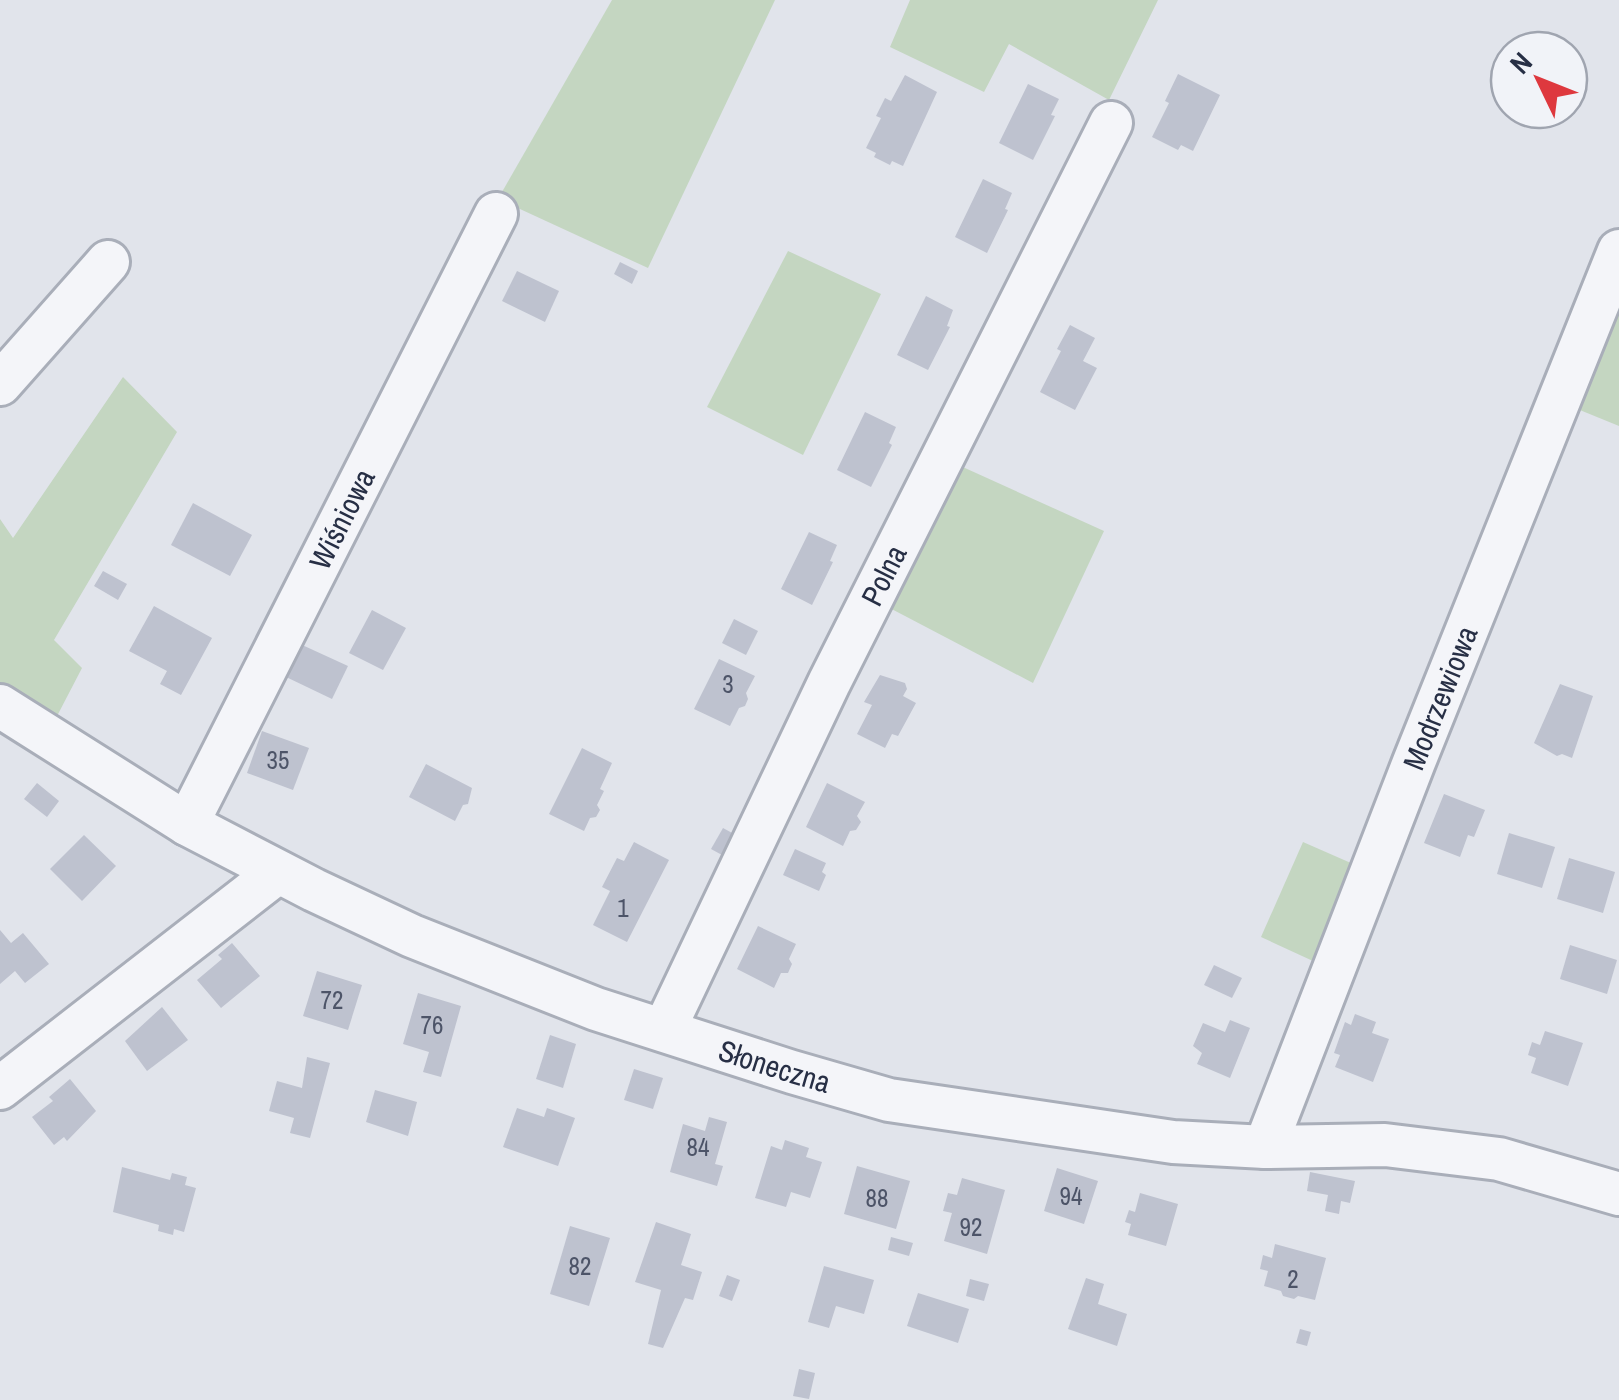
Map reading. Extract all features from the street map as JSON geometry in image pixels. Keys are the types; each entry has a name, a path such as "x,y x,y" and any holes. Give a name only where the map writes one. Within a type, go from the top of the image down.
{"street":[{"name":"Polna","path":"664,1030 829,683 1111,123"},
{"name":"Wiśniowa","path":"187,824 496,214"},
{"name":"Modrzewiowa","path":"1266,1147 1414,762 1619,252"},
{"path":"0,384 108,262"},
{"name":"Słoneczna","path":"0,706 187,824 412,936 596,1009 890,1100 1173,1142 1266,1147 1385,1144 1499,1159 1619,1194"},
{"path":"0,1057 265,866"},
{"path":"0,1088 265,866"}],"green space":[{"path":"612,0 775,0 648,268 498,199"},
{"path":"910,0 1158,0 1109,100 1009,44 984,92 890,47"},
{"path":"788,251 881,294 803,455 707,407"},
{"path":"1619,280 1619,426 1570,406"},
{"path":"123,377 177,432 54,640 82,668 56,718 0,685 0,519 13,538"},
{"path":"934,454 1104,531 1033,683 863,594"},
{"path":"1303,842 1360,867 1326,967 1261,937"}],"building":[{"path":"1178,74 1220,95 1193,151 1181,145 1178,150 1152,137"},
{"path":"905,75 937,92 903,166 892,161 890,165 866,148 881,118 876,116 885,98 891,101"},
{"path":"1028,84 1059,99 1033,160 999,143"},
{"path":"983,179 1012,193 987,253 955,237"},
{"path":"620,262 638,271 632,284 614,274"},
{"path":"517,271 559,291 545,322 502,301"},
{"path":"926,296 953,310 947,326 950,327 928,370 897,355"},
{"path":"1070,325 1095,338 1083,361 1097,368 1075,410 1040,392"},
{"path":"865,412 896,427 889,443 892,445 871,487 837,470"},
{"path":"193,503 252,535 230,576 171,545"},
{"path":"809,532 837,545 812,605 781,589"},
{"path":"103,571 127,584 118,600 94,586"},
{"path":"154,606 212,638 181,695 160,684 167,671 129,651"},
{"path":"372,610 406,628 383,670 349,653"},
{"path":"734,619 758,631 746,655 722,643"},
{"path":"300,644 348,666 332,699 284,676"},
{"path":"719,659 755,676 746,693 745,706 739,708 730,726 694,709"},
{"path":"880,675 905,683 903,696 916,703 898,736 892,734 885,748 857,734 872,705 864,702"},
{"path":"1560,684 1593,696 1572,758 1557,756 1534,743"},
{"path":"262,731 309,748 293,790 247,773"},
{"path":"582,748 612,763 600,789 604,791 597,805 600,810 590,818 584,831 549,814"},
{"path":"426,764 472,788 468,804 463,805 455,821 409,797"},
{"path":"37,783 59,801 47,817 24,799"},
{"path":"827,783 865,802 857,816 861,822 856,830 850,831 843,846 806,827"},
{"path":"1444,794 1485,810 1474,837 1468,835 1460,857 1424,843"},
{"path":"723,828 734,834 722,855 711,849"},
{"path":"1509,833 1555,847 1542,888 1497,874"},
{"path":"84,835 116,866 82,901 50,869"},
{"path":"634,842 669,860 627,942 593,925 610,891 602,887 617,858 624,861"},
{"path":"795,849 826,863 819,891 783,875"},
{"path":"1569,858 1615,872 1603,913 1557,899"},
{"path":"758,926 796,944 788,973 781,973 774,988 737,969"},
{"path":"0,930 11,943 23,933 49,964 25,983 15,971 0,984"},
{"path":"232,943 260,976 221,1008 197,980 222,959 218,955"},
{"path":"1570,945 1617,960 1607,994 1560,979"},
{"path":"1214,965 1242,978 1232,998 1204,985"},
{"path":"317,971 362,985 348,1030 303,1016"},
{"path":"418,993 461,1006 441,1077 423,1072 429,1052 403,1044"},
{"path":"162,1007 188,1040 147,1071 125,1041"},
{"path":"1355,1014 1376,1022 1372,1033 1389,1039 1373,1082 1335,1067 1340,1055 1334,1053 1345,1022 1351,1025"},
{"path":"1230,1020 1250,1028 1230,1078 1197,1064 1202,1053 1193,1046 1203,1023 1225,1032"},
{"path":"1545,1031 1583,1043 1568,1086 1531,1073 1536,1058 1528,1055 1532,1042 1540,1045"},
{"path":"550,1035 576,1044 563,1088 536,1079"},
{"path":"307,1057 330,1063 310,1138 290,1133 294,1118 269,1111 277,1081 302,1088"},
{"path":"634,1069 663,1078 653,1109 624,1100"},
{"path":"70,1079 96,1111 67,1141 64,1137 54,1145 32,1117 53,1101 49,1097"},
{"path":"375,1090 417,1102 408,1136 366,1122"},
{"path":"517,1108 544,1117 547,1108 575,1118 558,1166 503,1147"},
{"path":"709,1117 727,1122 715,1164 723,1166 717,1186 670,1172 683,1124 705,1131"},
{"path":"785,1140 809,1148 806,1157 822,1162 810,1198 791,1192 786,1207 755,1198 771,1146 782,1150"},
{"path":"857,1166 910,1181 896,1229 844,1214"},
{"path":"122,1167 170,1180 172,1173 187,1177 185,1185 196,1188 184,1232 174,1229 173,1235 158,1231 159,1225 113,1212"},
{"path":"1057,1168 1098,1181 1084,1224 1044,1211"},
{"path":"1310,1172 1355,1181 1350,1203 1341,1201 1339,1214 1325,1211 1328,1195 1307,1191"},
{"path":"962,1178 1005,1190 987,1254 944,1241 952,1213 943,1211 948,1193 957,1195"},
{"path":"1140,1193 1178,1204 1166,1246 1128,1235 1131,1224 1125,1222 1129,1210 1135,1212"},
{"path":"656,1222 691,1234 681,1265 702,1272 693,1300 685,1298 663,1348 648,1344 661,1290 635,1282"},
{"path":"570,1226 610,1238 589,1306 550,1294"},
{"path":"891,1237 913,1243 909,1256 888,1250"},
{"path":"1275,1244 1326,1258 1315,1300 1283,1296 1281,1291 1264,1286 1268,1271 1260,1269 1263,1255 1272,1258"},
{"path":"824,1266 874,1280 864,1314 836,1306 829,1328 808,1322"},
{"path":"727,1275 740,1280 732,1301 719,1296"},
{"path":"1086,1278 1104,1284 1098,1304 1127,1314 1117,1346 1068,1329"},
{"path":"970,1279 989,1284 984,1301 966,1296"},
{"path":"918,1293 969,1309 958,1343 907,1326"},
{"path":"1300,1329 1311,1332 1307,1346 1296,1343"},
{"path":"799,1369 815,1373 809,1399 793,1396"}]}
